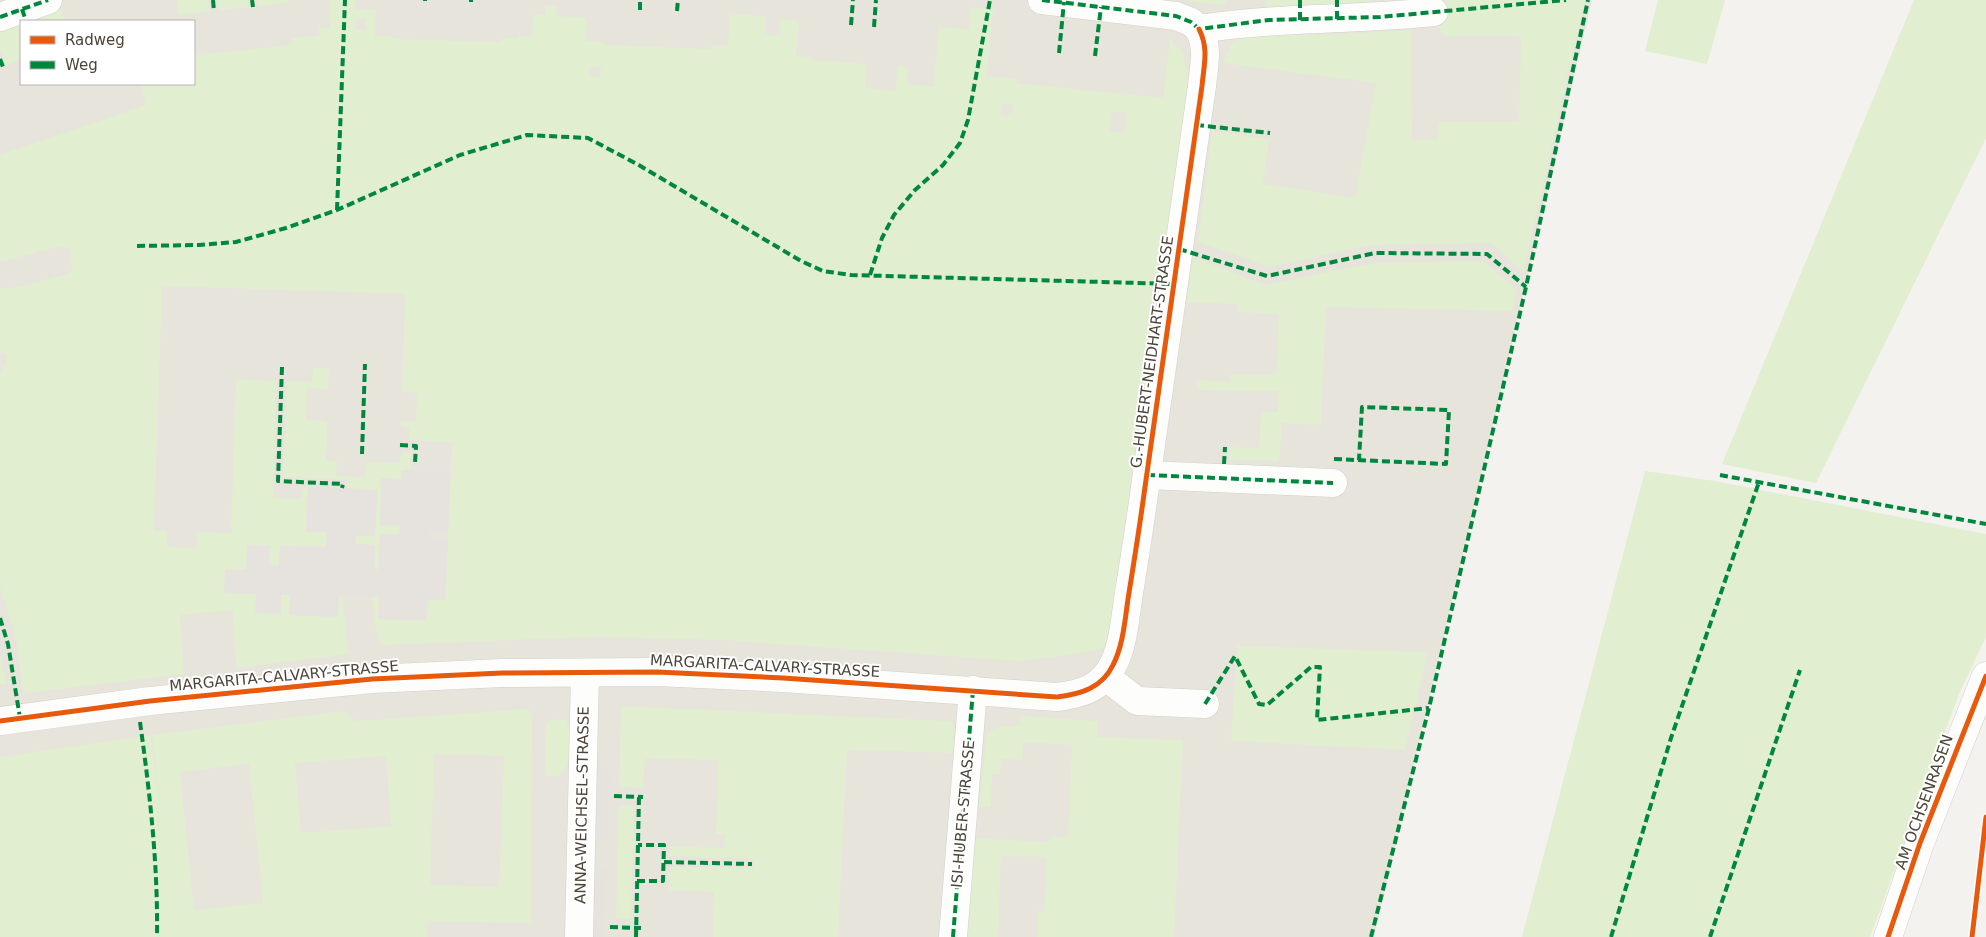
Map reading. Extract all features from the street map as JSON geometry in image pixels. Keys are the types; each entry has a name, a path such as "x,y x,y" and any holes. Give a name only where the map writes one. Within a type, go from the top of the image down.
{"street":[{"path":"0,17 48,0"},
{"path":"1042,0 1176,16 1191,22 1199,29 1270,20 1355,18 1434,12"},
{"name":"G.-HUBERT-NEIDHART-STRASSE","path":"1106,677 1113,665 1120,643 1147,475 1206,53 1205,41 1199,29"},
{"name":"G.-HUBERT-NEIDHART-STRASSE","path":"1147,475 1333,484"},
{"name":"MARGARITA-CALVARY-STRASSE","path":"0,721 150,701 372,679 502,673 585,674 657,672 783,678 1057,697 1076,695 1094,688 1106,677"},
{"name":"ANNA-WEICHSEL-STRASSE","path":"579,937 585,674"},
{"name":"AM OCHSENRASEN","path":"1888,937 1924,834 1986,676"},
{"path":"1106,677 1137,701 1205,704"},
{"name":"ISI-HUBER-STRASSE","path":"953,937 973,690"}],"shaded area":[{"path":"0,0 1592,0 1374,937 0,937"},
{"path":"402,470 451,472 448,532 429,531 429,540 448,541 445,600 427,600 426,621 378,619 379,597 339,596 338,617 289,615 290,595 281,595 281,614 255,613 256,594 224,593 225,569 246,570 247,545 270,546 269,565 279,566 280,546 326,547 327,532 306,532 308,487 377,490 375,536 356,535 355,544 375,545 374,569 378,570 380,534 399,534 400,526 380,525 382,478 401,479"},
{"path":"595,762 610,775 608,837 593,847"},
{"path":"593,862 607,871 605,937 591,937"}],"green space":[{"path":"177,0 208,0 210,11 178,15"},
{"path":"218,0 248,0 249,7 219,10"},
{"path":"257,0 288,0 288,3 257,6"},
{"path":"330,0 355,0 355,9 376,10 375,36 391,36 391,39 501,42 502,38 518,39 518,36 532,36 533,15 545,15 545,5 557,6 556,16 587,18 586,41 603,42 604,45 711,49 711,45 728,46 730,14 766,16 765,35 779,36 780,19 799,21 796,56 812,57 812,60 867,64 865,88 895,91 898,66 908,67 907,84 933,87 939,27 969,29 971,7 993,9 987,76 1017,79 1017,83 1163,98 1170,38 1183,53 1189,78 1133,477 1106,648 1070,655 1019,661 721,640 595,637 381,645 374,621 372,597 379,597 378,619 426,621 427,599 445,600 452,442 409,440 410,428 401,427 401,421 416,421 417,393 402,392 405,294 162,286 154,531 167,531 167,547 196,548 197,532 231,533 236,379 277,381 273,498 301,499 302,487 308,487 306,531 327,532 327,547 280,546 279,566 269,565 256,594 290,595 290,615 337,617 338,596 342,596 349,654 236,668 233,610 180,615 184,674 26,693 22,688 16,638 0,587 0,376 8,355 0,352 0,288 18,287 67,274 73,268 69,249 61,246 0,262 0,155 146,105 141,85 195,85 195,55 292,45 292,38 319,35 319,28 330,28","holes":["356,19 366,19 365,30 356,30","590,67 601,67 600,77 589,76","1003,103 1013,104 1011,116 1001,115","1112,111 1126,113 1124,133 1109,131"]},
{"path":"1190,0 1226,0 1226,5 1190,2"},
{"path":"1266,0 1297,0 1297,7 1266,6"},
{"path":"1303,0 1333,0 1333,6 1303,7"},
{"path":"1340,0 1370,0 1370,5 1340,6"},
{"path":"1437,0 1585,0 1523,273 1493,243 1370,245 1270,267 1198,242 1212,131 1269,139 1263,184 1355,198 1376,83 1223,63 1231,46 1240,38 1248,35 1257,33 1349,34 1411,30 1412,140 1438,139 1438,122 1519,122 1521,39 1518,36 1444,36 1438,27"},
{"path":"1658,0 1725,0 1707,64 1645,51"},
{"path":"1914,0 1986,0 1986,138 1816,483 1722,464"},
{"path":"60,8 65,20 29,20"},
{"path":"20,22 20,60 6,65 0,49 0,30"},
{"path":"1193,257 1265,285 1373,263 1484,261 1517,290 1512,311 1326,307 1321,425 1282,423 1279,461 1229,460 1229,447 1259,448 1261,412 1278,412 1278,391 1197,390 1197,380 1230,382 1230,374 1276,375 1279,314 1237,312 1237,304 1187,302"},
{"path":"313,368 329,368 328,389 307,388 306,420 327,421 326,460 337,461 336,476 365,477 366,462 399,463 402,451 411,452 410,470 402,470 401,479 381,479 380,525 400,525 399,535 380,534 378,570 374,570 375,545 355,544 355,535 375,536 377,490 347,488 347,480 283,477 287,381 312,382"},
{"path":"1645,471 1715,481 1986,534 1986,637 1959,694 1870,937 1522,937"},
{"path":"1237,646 1428,652 1405,750 1231,741"},
{"path":"0,655 7,685 0,684"},
{"path":"621,706 948,721 953,723 954,753 847,750 838,937 713,937 714,892 669,890 670,867 753,868 753,859 669,856 669,846 724,848 725,835 716,834 718,760 645,758 643,788 619,787"},
{"path":"527,709 532,714 531,923 428,921 427,937 0,937 0,757 151,735 166,850 152,735 344,711 355,721","holes":["434,754 504,756 499,887 430,885","386,756 391,826 301,833 295,763","249,764 263,903 194,910 180,772"]},
{"path":"1020,716 1097,721 1097,737 1183,740 1174,937 1037,937 1038,911 1044,911 1046,857 1001,856 998,937 967,937 974,838 1047,842 1052,840 1053,837 1068,837 1072,745 1023,742 1022,760 1001,759 1000,774 992,774 991,807 979,807 987,733 998,727 1020,726"},
{"path":"551,719 566,720 569,727 571,746 567,766 562,773 555,776 546,775 545,772 546,724"},
{"path":"619,805 634,806 631,919 616,918"}],"marked path":[{"path":"0,17 48,0"},
{"path":"213,0 214,11"},
{"path":"252,0 253,7"},
{"path":"337,210 345,0"},
{"path":"640,0 640,10"},
{"path":"677,11 678,0"},
{"path":"851,25 853,0"},
{"path":"874,27 876,0"},
{"path":"870,275 882,238 894,215 915,190 943,165 960,143 968,120 990,0"},
{"path":"1042,0 1176,16 1191,22 1199,29 1269,20 1380,17 1566,0"},
{"path":"1300,0 1300,20"},
{"path":"1337,0 1337,19"},
{"path":"1371,937 1429,708 1526,287 1588,0"},
{"path":"1059,53 1064,2"},
{"path":"1095,56 1101,7"},
{"path":"22,9 26,20"},
{"path":"0,59 3,67"},
{"path":"1196,125 1270,133"},
{"path":"137,246 199,245 236,242 286,228 337,210 460,155 527,135 588,138 637,164 801,261 823,271 851,275 1174,284"},
{"path":"1179,249 1267,276 1375,253 1487,254 1526,287"},
{"path":"362,454 365,364"},
{"path":"282,367 278,481 343,484 342,488"},
{"path":"1334,459 1446,464 1449,410 1362,407 1359,460"},
{"path":"400,445 416,446 415,463"},
{"path":"1224,464 1225,447"},
{"path":"1147,475 1333,483"},
{"path":"1720,475 1986,524"},
{"path":"1611,937 1671,738 1759,482"},
{"path":"0,618 8,644 20,718"},
{"path":"1205,704 1235,656 1259,704 1267,705 1311,667 1320,667 1317,720 1429,708"},
{"path":"1710,937 1800,670"},
{"path":"953,937 973,690"},
{"path":"140,722 153,830 157,937"},
{"path":"614,796 643,797"},
{"path":"636,937 639,797"},
{"path":"637,881 663,881 664,845 638,845"},
{"path":"664,862 752,864"},
{"path":"610,927 641,928"}],"cycle path":[{"path":"0,721 150,701 372,679 502,673 657,672 783,678 1057,697 1082,692 1097,684 1113,665 1119,650 1125,624 1205,64 1204,43 1199,29"},
{"path":"1888,937 1920,843 1986,676"},
{"path":"1972,937 1986,817"}]}
